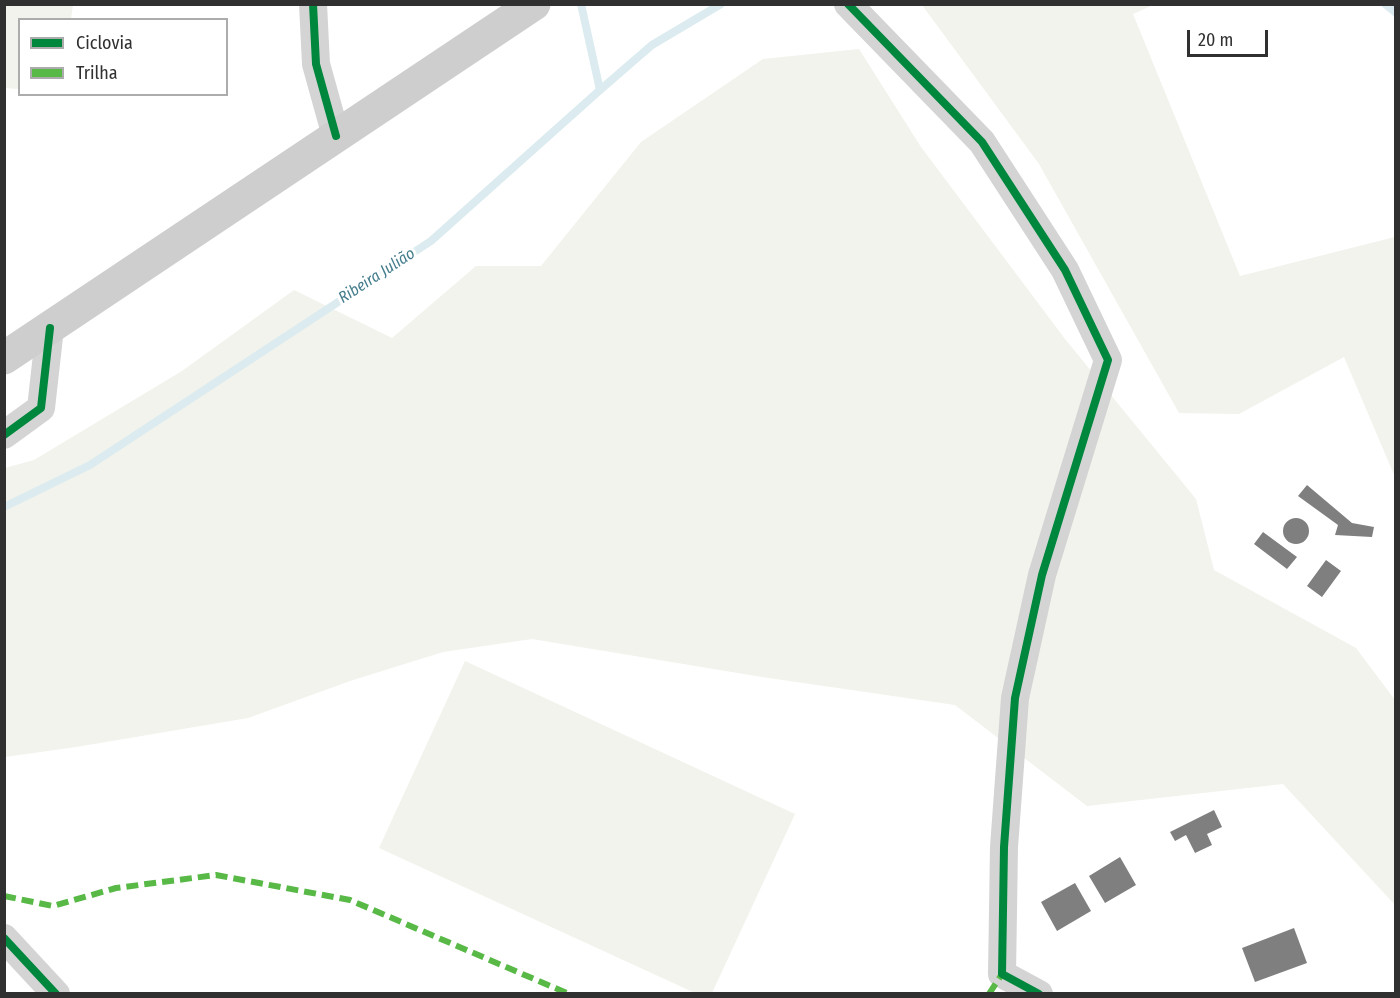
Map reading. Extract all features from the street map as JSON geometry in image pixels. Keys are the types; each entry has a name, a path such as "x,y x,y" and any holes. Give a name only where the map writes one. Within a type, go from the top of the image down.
{"main road":[{"path":"4,358 534,4"}],"street":[{"path":"313,4 316,64 336,136"},
{"path":"848,4 982,142 1065,270 1108,360 1042,575 1015,699 1004,847 1002,974 1039,993"},
{"path":"4,435 41,408 50,328"},
{"path":"4,938 56,993"}],"shaded area":[{"path":"5,4 73,5 71,18 18,18 18,89 5,88"},
{"path":"922,5 1153,5 1133,14 1240,276 1395,237 1395,477 1344,357 1239,414 1179,413 1039,164"},
{"path":"859,49 921,147 1065,339 1196,499 1214,570 1356,648 1395,700 1395,905 1283,784 1087,806 955,705 762,677 532,639 443,652 350,681 248,718 5,757 5,468 34,460 182,371 294,290 392,338 476,266 541,266 641,142 763,59"},
{"path":"465,661 795,814 712,993 695,993 379,848"}],"building":[{"path":"1307,485 1352,523 1374,527 1372,537 1335,535 1338,525 1298,496"},
{"path":"1296,518 1306,521 1309,531 1306,541 1296,544 1286,541 1283,531 1286,521"},
{"path":"1263,532 1297,557 1287,569 1254,544"},
{"path":"1326,560 1341,571 1322,597 1307,586"},
{"path":"1214,810 1222,827 1207,834 1212,845 1195,853 1186,835 1175,841 1170,832"},
{"path":"1120,857 1136,885 1105,903 1089,876"},
{"path":"1075,883 1091,911 1057,931 1041,902"},
{"path":"1294,928 1307,963 1255,982 1242,948"}],"waterway":[{"path":"581,4 600,90"},
{"name":"Ribeira Julião","path":"4,507 90,465 431,241 652,45 721,4"},
{"path":"1385,4 1396,13"}],"marked path":[{"path":"4,896 53,906 116,888 216,875 350,900 569,994"},
{"path":"989,994 1002,974"}],"cycle path":[{"path":"313,4 316,64 336,136"},
{"path":"848,4 982,142 1065,270 1108,360 1042,575 1015,698 1004,847 1002,974 1039,994"},
{"path":"4,435 41,408 50,328"},
{"path":"4,938 56,994"}]}
